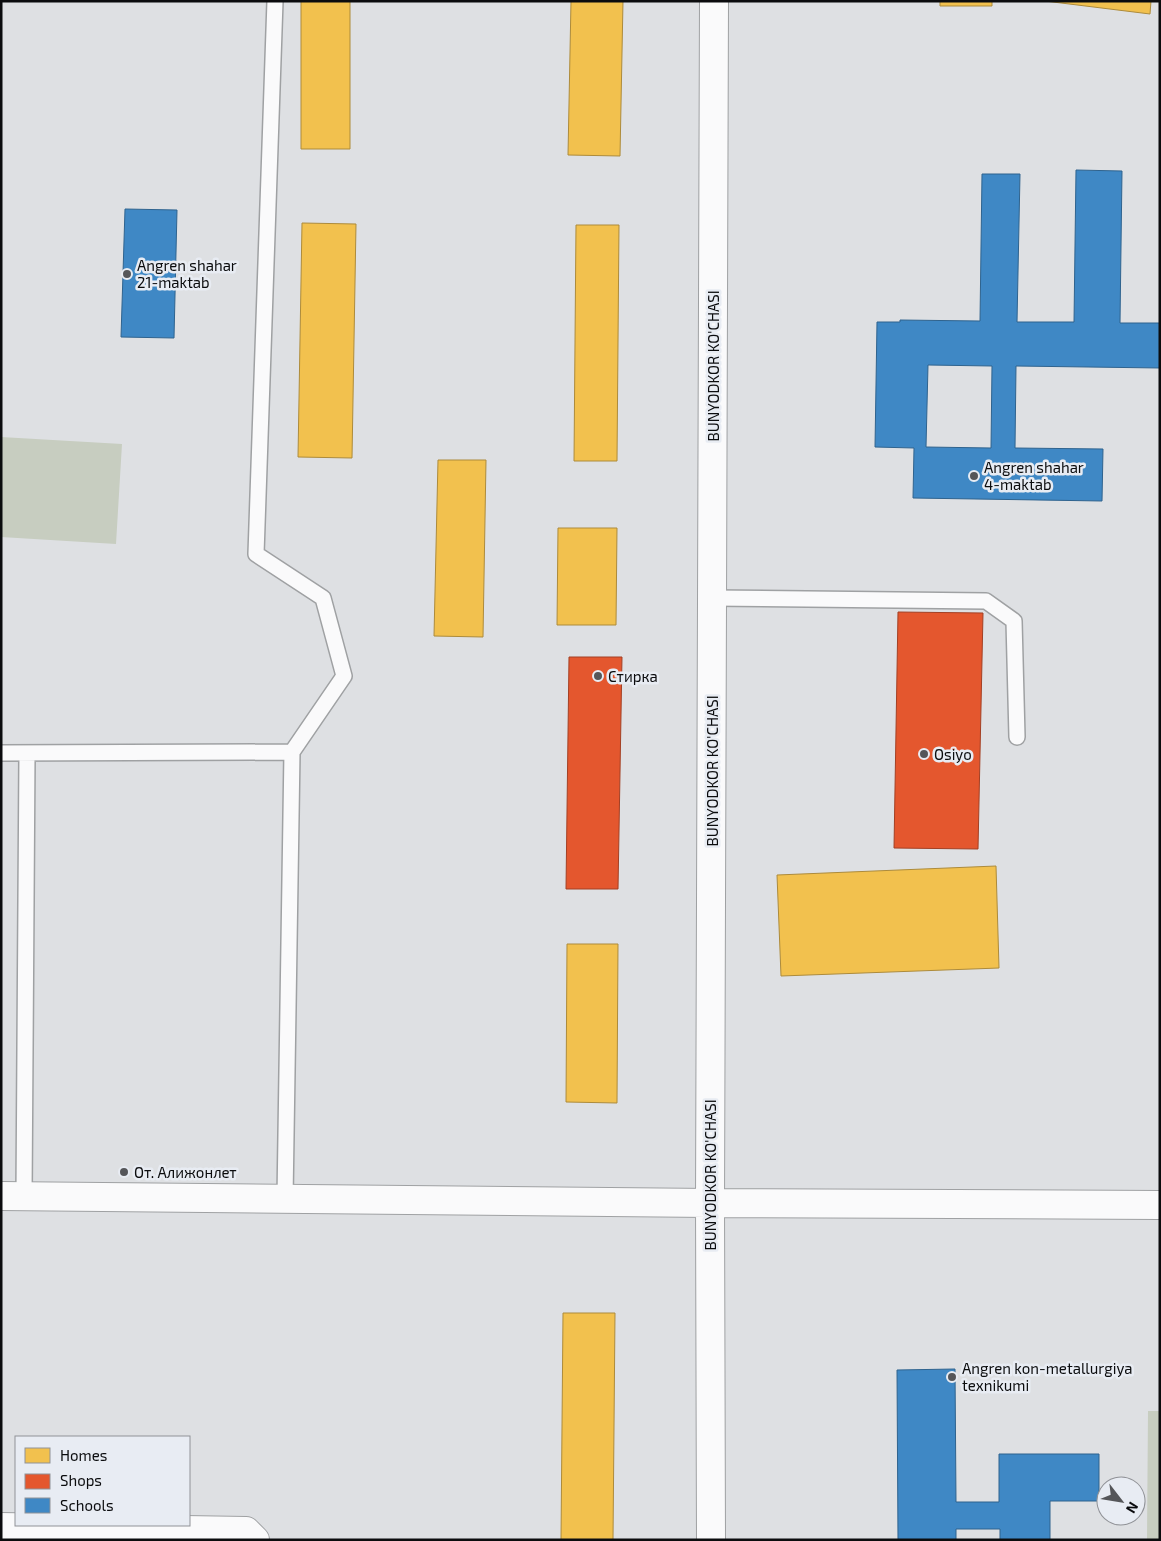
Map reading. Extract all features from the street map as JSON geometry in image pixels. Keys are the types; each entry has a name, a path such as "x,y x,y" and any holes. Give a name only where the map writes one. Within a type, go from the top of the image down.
{"main road":[{"name":"BUNYODKOR KO'CHASI","path":"712,1540 710,1203 714,1"},
{"path":"13,1196 710,1203 1160,1205"},
{"path":"1,1527 246,1531 255,1540"}],"lane":[{"path":"276,1 256,554 323,598 344,676 292,752 285,1199"},
{"path":"712,598 986,601 1014,620 1017,737"},
{"path":"1,753 292,752"},
{"path":"13,1196 27,753"}],"shaded area":[{"path":"1,437 122,444 116,544 1,537"},
{"path":"1148,1411 1160,1411 1160,1540 1147,1540"}],"building: Homes":[{"path":"301,1 350,1 350,149 301,149"},
{"path":"571,1 623,1 620,156 568,155"},
{"path":"940,1 992,1 992,6 940,6"},
{"path":"1045,1 1151,1 1150,14"},
{"path":"302,223 356,224 352,458 298,457"},
{"path":"576,225 619,225 617,461 574,461"},
{"path":"438,460 486,460 483,637 434,636"},
{"path":"558,528 617,528 616,625 557,625"},
{"path":"996,866 999,968 781,976 777,875"},
{"path":"567,944 618,944 617,1103 566,1102"},
{"path":"563,1313 615,1313 613,1540 561,1540"}],"building: Shops":[{"path":"898,612 983,613 978,849 894,848"},
{"path":"569,657 622,657 618,889 566,889"}],"building: Schools":[{"path":"1076,170 1122,171 1120,323 1160,323 1160,368 1016,366 1015,448 1103,449 1102,501 913,498 914,448 875,447 877,322 900,322 900,320 980,321 982,174 1020,174 1017,322 1074,322","holes":["928,365 992,366 991,448 926,447"]},
{"path":"125,209 177,210 174,338 121,337"},
{"path":"955,1369 956,1502 999,1502 999,1454 1099,1454 1099,1476 1096,1476 1096,1501 1050,1501 1050,1540 1000,1540 1000,1529 956,1529 956,1540 898,1540 897,1370"}],"place":[{"name":"Angren shahar 21-maktab","path":"127,274"},
{"name":"Angren shahar 4-maktab","path":"974,476"},
{"name":"Стирка","path":"598,676"},
{"name":"Osiyo","path":"924,754"},
{"name":"От. Алижонлет","path":"124,1172"},
{"name":"Angren kon-metallurgiya texnikumi","path":"952,1377"}]}
